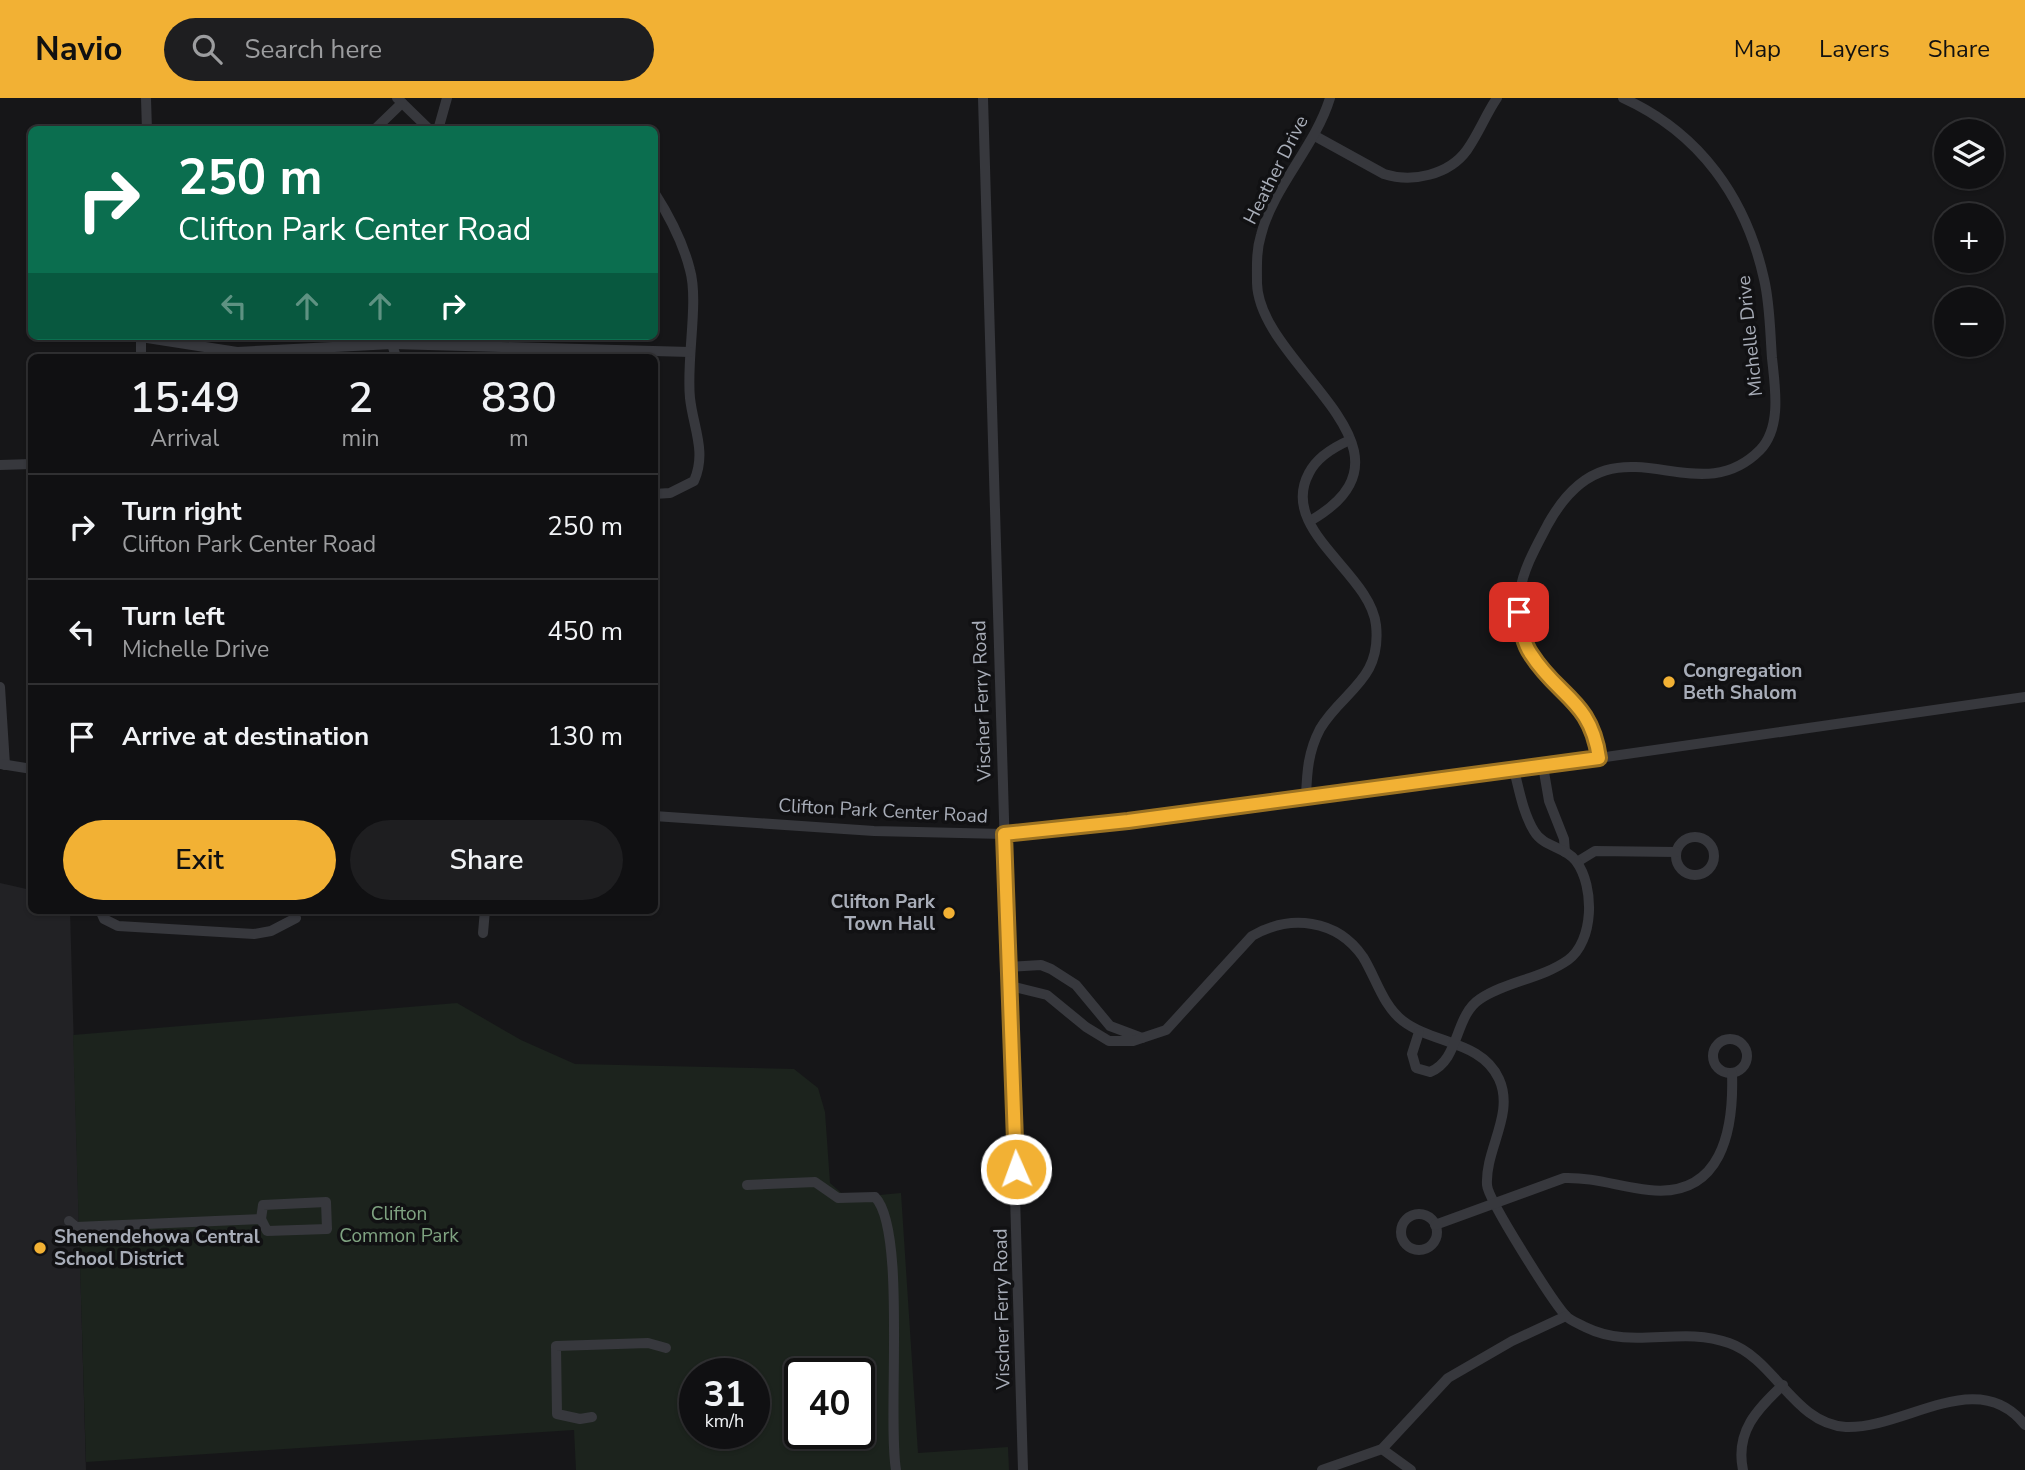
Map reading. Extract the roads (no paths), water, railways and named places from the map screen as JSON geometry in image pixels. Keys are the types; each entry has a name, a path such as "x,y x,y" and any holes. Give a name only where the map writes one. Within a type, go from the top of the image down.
{"street":[{"path":"146,98 147,126"},
{"path":"439,126 447,98"},
{"name":"Vischer Ferry Road","path":"983,98 1023,1470"},
{"name":"Heather Drive","path":"1310,522 1350,491 1354,478 1350,440 1339,415 1276,337 1257,287 1261,234 1271,210 1315,136 1330,98"},
{"path":"1315,136 1384,174 1395,177 1422,177 1446,167 1467,150 1497,98"},
{"name":"Michelle Drive","path":"1599,758 1596,737 1582,709 1530,654 1526,642 1519,612 1520,592 1534,549 1566,494 1593,473 1637,466 1716,475 1737,467 1760,449 1770,433 1775,408 1765,281 1752,233 1740,207 1725,181 1688,139 1645,108 1623,98"},
{"path":"377,126 399,101 426,126"},
{"path":"658,199 681,239 691,273 690,398 700,442 699,469 694,481 670,493 658,494"},
{"path":"160,340 237,352 392,340 690,352"},
{"path":"1306,796 1308,758 1314,741 1333,712 1364,678 1376,641 1373,613 1362,590 1324,546 1303,506 1304,481 1313,466 1324,454 1350,440"},
{"path":"0,465 28,464"},
{"path":"0,687 2,764 28,768"},
{"name":"Clifton Park Center Road","path":"658,816 874,831 1004,834 1128,821 1543,766 2025,697"},
{"path":"1543,766 1549,801 1564,839 1565,852"},
{"path":"1419,1032 1412,1061 1416,1068 1430,1072 1443,1065 1476,1001 1502,988 1546,973 1580,948 1588,928 1588,903 1577,862 1565,852 1551,848 1535,832 1514,769"},
{"path":"1577,862 1595,851 1676,852"},
{"path":"102,914 104,919 118,926 254,934 271,931 296,918"},
{"path":"483,933 485,914"},
{"path":"1010,986 1047,995 1086,1027 1109,1041 1122,1043 1146,1039 1166,1030 1252,936 1267,927 1293,921 1321,926 1348,941 1363,957 1396,1014 1419,1032 1485,1058 1503,1089 1503,1114 1487,1171 1487,1186 1494,1202 1566,1316 1614,1338 1704,1336 1731,1343 1783,1385 1807,1411 1828,1424 1857,1426 1877,1423 1952,1401 1973,1398 1993,1401 2009,1409 2025,1425"},
{"path":"1009,967 1041,965 1051,969 1076,985 1110,1026 1146,1039"},
{"path":"1436,1225 1564,1178 1583,1177 1628,1187 1667,1191 1701,1180 1712,1168 1729,1131 1733,1103 1732,1073"},
{"path":"747,1185 815,1182 838,1198 875,1197 885,1210 890,1240 895,1350 896,1470"},
{"path":"326,1202 327,1229 267,1231 261,1219 263,1205 326,1202"},
{"path":"69,1222 76,1227 261,1219"},
{"path":"1322,1470 1382,1449 1448,1378 1512,1340 1566,1316"},
{"path":"592,1417 580,1419 557,1414 556,1346 648,1343 666,1348"},
{"path":"1743,1470 1743,1437 1748,1424 1758,1408 1783,1385"},
{"path":"1382,1449 1411,1470"}],"place":[{"name":"Congregation Beth Shalom","path":"1669,682"},
{"name":"Clifton Park Town Hall","path":"949,913"},
{"name":"Shenendehowa Central School District","path":"40,1248"}],"park label":[{"name":"Clifton Common Park","path":"399,1225"}]}
